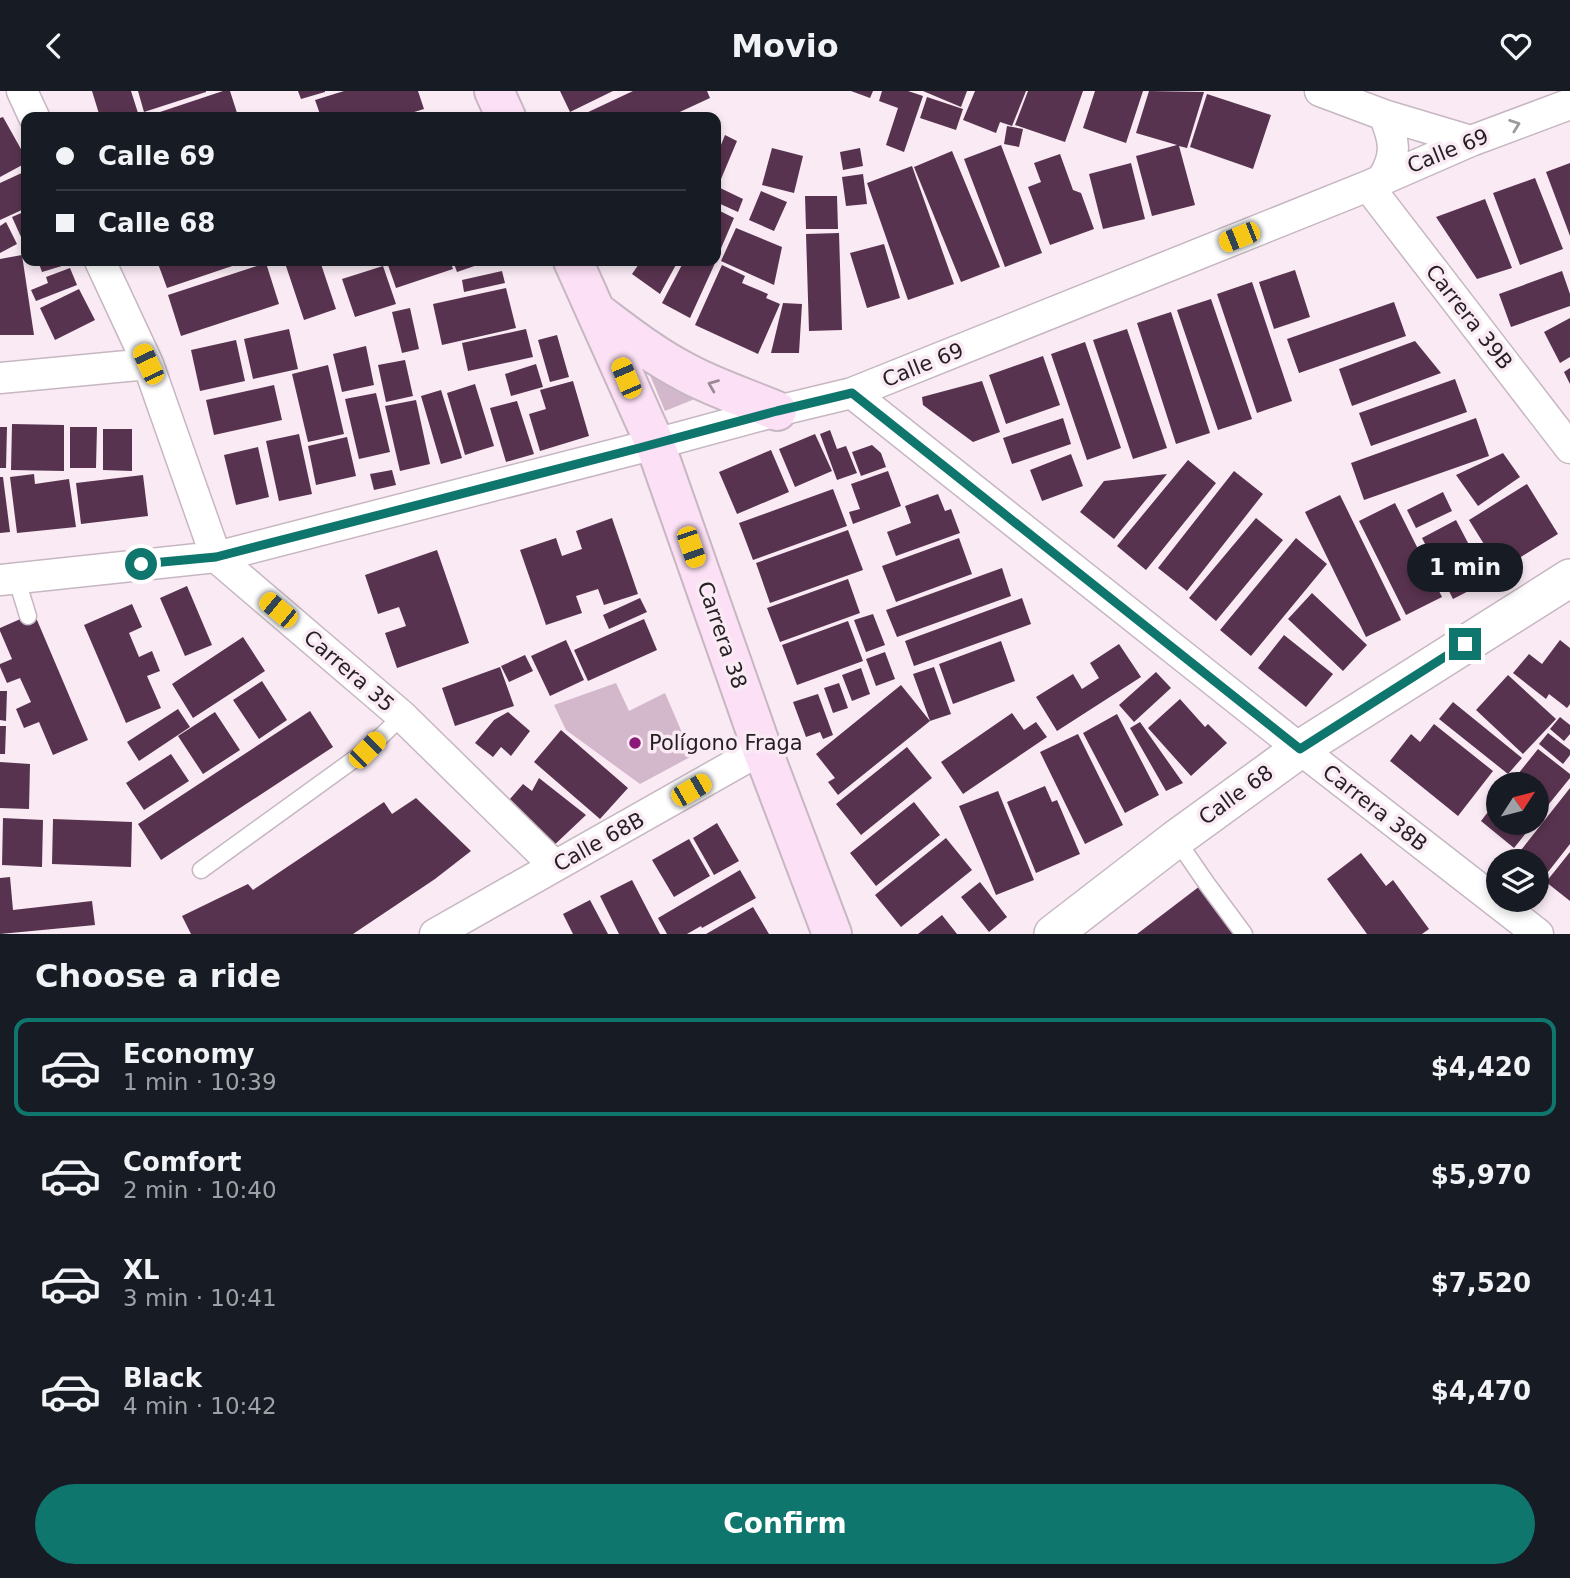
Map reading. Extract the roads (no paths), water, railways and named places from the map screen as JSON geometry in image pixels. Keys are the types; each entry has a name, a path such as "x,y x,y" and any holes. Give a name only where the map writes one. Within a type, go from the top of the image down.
{"main road":[{"path":"494,91 504,112"},
{"name":"Carrera 38","path":"575,266 655,444 762,749 832,934"},
{"path":"597,313 682,371 777,411"}],"street":[{"path":"22,91 32,112"},
{"path":"1320,91 1384,115 1471,141"},
{"name":"Calle 69","path":"8,578 216,557 852,393 1376,182 1471,141 1570,104"},
{"path":"1376,182 1389,169 1394,147 1384,115"},
{"name":"Carrera 39B","path":"1376,182 1570,448"},
{"path":"102,266 148,364 216,557"},
{"path":"0,378 148,364"},
{"name":"Carrera 38B","path":"852,393 1300,749 1538,934"},
{"name":"Carrera 35","path":"216,557 402,716 555,866"},
{"name":"Calle 68","path":"1053,934 1176,839 1300,749 1570,578"},
{"name":"Calle 68B","path":"435,934 762,749"}],"lane":[{"path":"8,578 28,616"},
{"path":"201,870 367,750 402,716"},
{"path":"1176,839 1244,934"}],"place":[{"name":"Polígono Fraga","path":"635,743"}]}
